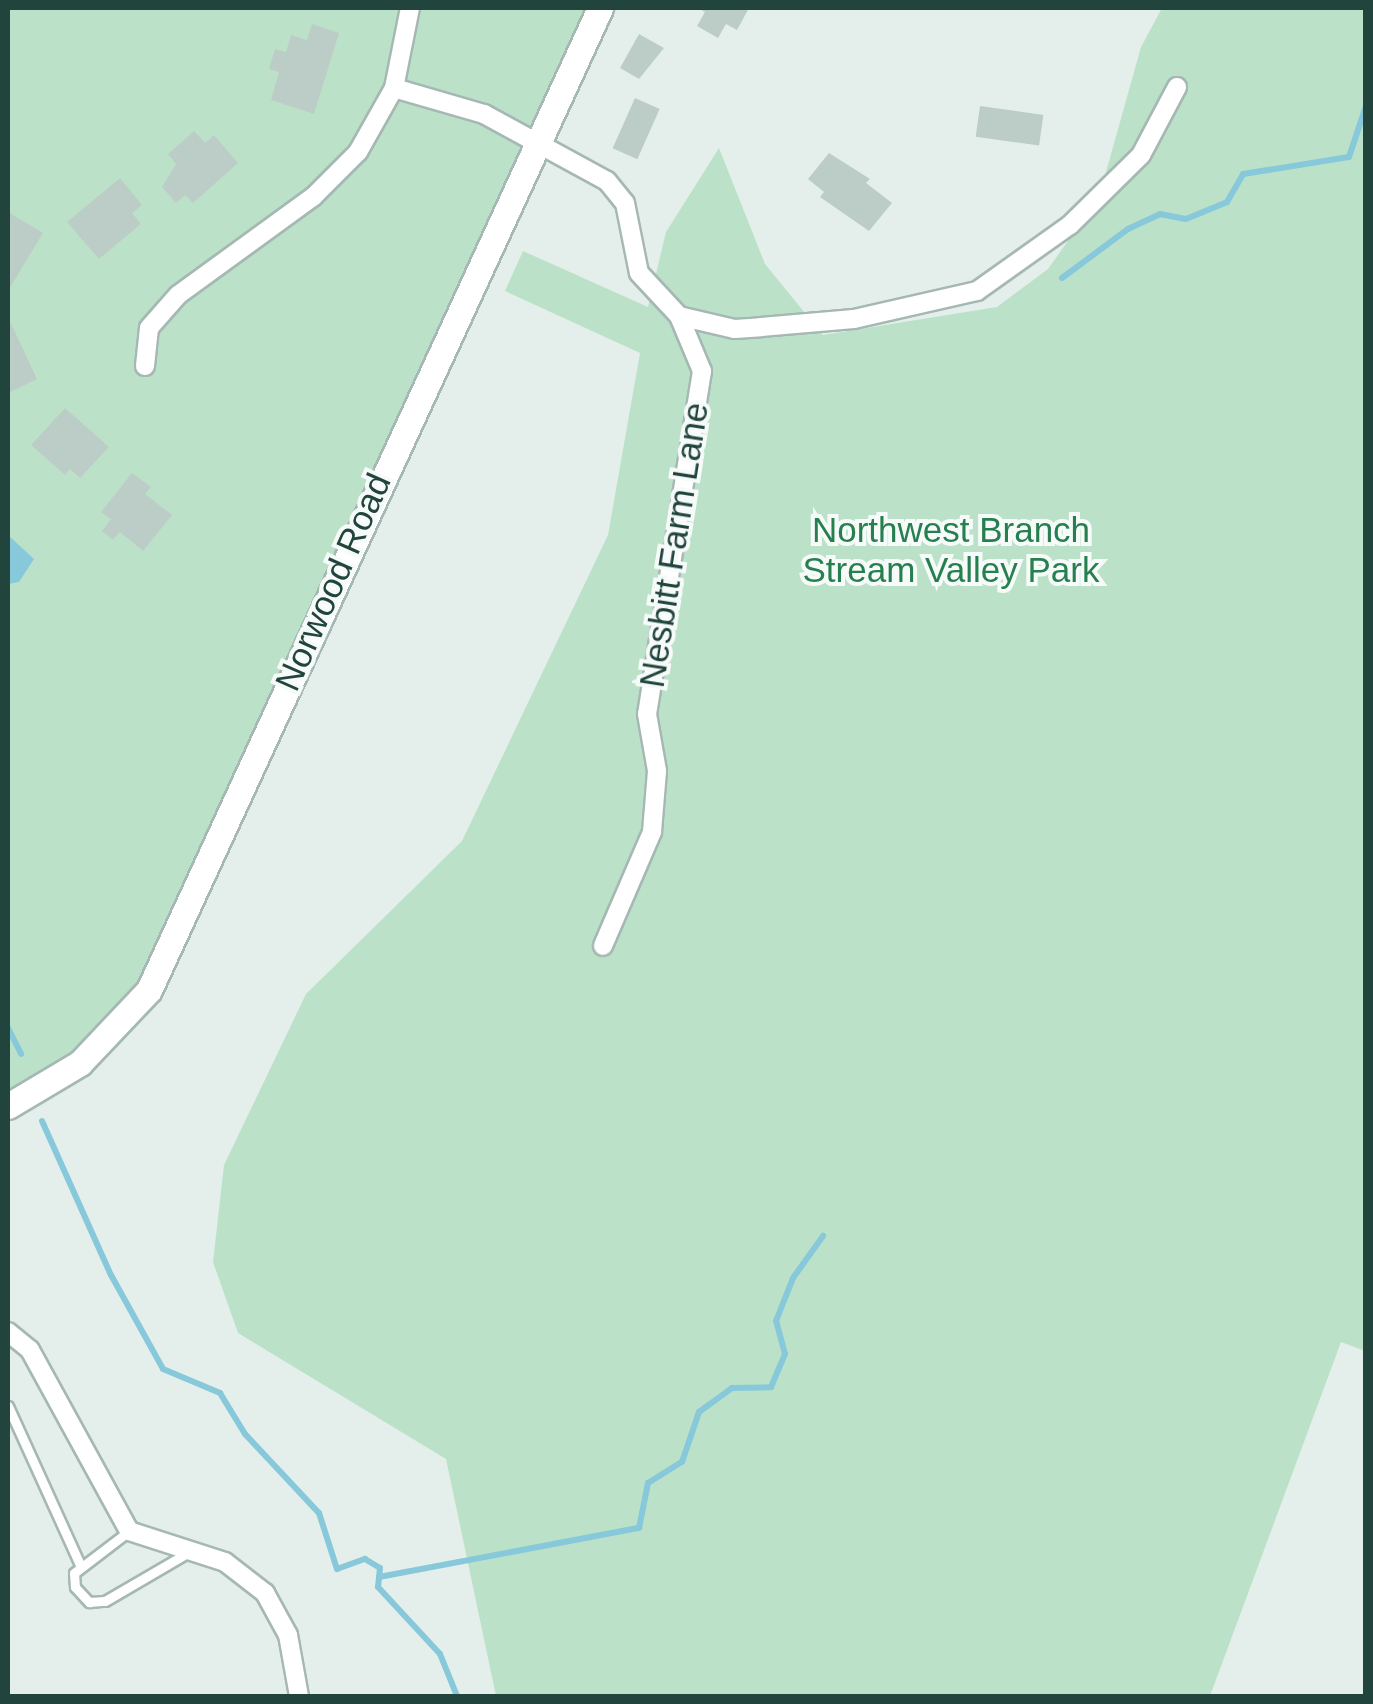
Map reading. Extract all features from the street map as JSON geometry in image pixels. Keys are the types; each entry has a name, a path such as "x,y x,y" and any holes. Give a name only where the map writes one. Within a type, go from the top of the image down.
{"street":[{"path":"145,366 148,328 178,295 313,196 358,152 394,88 410,8"},
{"name":"Norwood Road","path":"8,1106 80,1063 149,990 536,139 600,8"},
{"name":"Nesbitt Farm Lane","path":"394,88 484,114 536,139 616,192 625,203 639,273 678,316 702,370 647,714 656,743 656,802 630,894 603,946"},
{"path":"678,316 735,330 761,328 854,319 977,290 1070,226 1130,167 1178,88"},
{"path":"8,1332 30,1350 129,1532 225,1562 264,1593 288,1635 299,1696"}],"lane":[{"path":"8,1406 80,1565 75,1587 96,1603 190,1552"},
{"path":"80,1565 129,1532"}],"green space":[{"path":"8,8 600,8 149,990 8,1106"},
{"name":"Northwest Branch Stream Valley Park","path":"1162,8 1365,8 1365,1351 1341,1342 1210,1696 496,1696 446,1459 238,1333 213,1262 224,1165 306,994 462,841 608,535 640,353 505,291 523,251 648,307 666,232 719,148 765,264 823,335 997,307 1048,269 1099,197 1141,47"}],"water":[{"path":"8,535 34,559 19,582 8,584"}],"building":[{"path":"698,8 749,8 737,30 726,24 718,38 697,26 705,12"},
{"path":"312,24 339,33 314,114 271,100 279,72 269,69 275,49 286,52 291,35 307,40"},
{"path":"639,34 664,48 639,79 620,68"},
{"path":"635,98 660,109 637,159 613,148"},
{"path":"980,106 1043,115 1039,146 976,137"},
{"path":"194,131 205,143 214,135 238,163 193,203 185,195 176,203 162,187 176,164 168,154"},
{"path":"829,153 870,179 866,183 892,203 869,231 820,197 824,192 808,179"},
{"path":"120,178 142,205 132,213 141,224 99,259 67,222"},
{"path":"8,212 43,233 8,291"},
{"path":"8,317 37,379 8,393"},
{"path":"65,408 109,447 80,478 70,469 65,475 31,445"},
{"path":"132,473 151,487 145,494 172,515 143,551 120,532 113,540 102,531 111,519 101,512"}],"waterway":[{"path":"1062,278 1128,229 1160,214 1186,219 1227,202 1243,174 1349,157 1366,106"},
{"path":"8,1028 21,1054"},
{"path":"42,1121 111,1275 163,1369 220,1393 245,1434 319,1513 337,1569 365,1559 380,1568 378,1587 440,1654 457,1696"},
{"path":"379,1577 639,1528 648,1483 682,1462 699,1412 732,1388 771,1387 785,1354 776,1321 793,1278 823,1236"}]}
